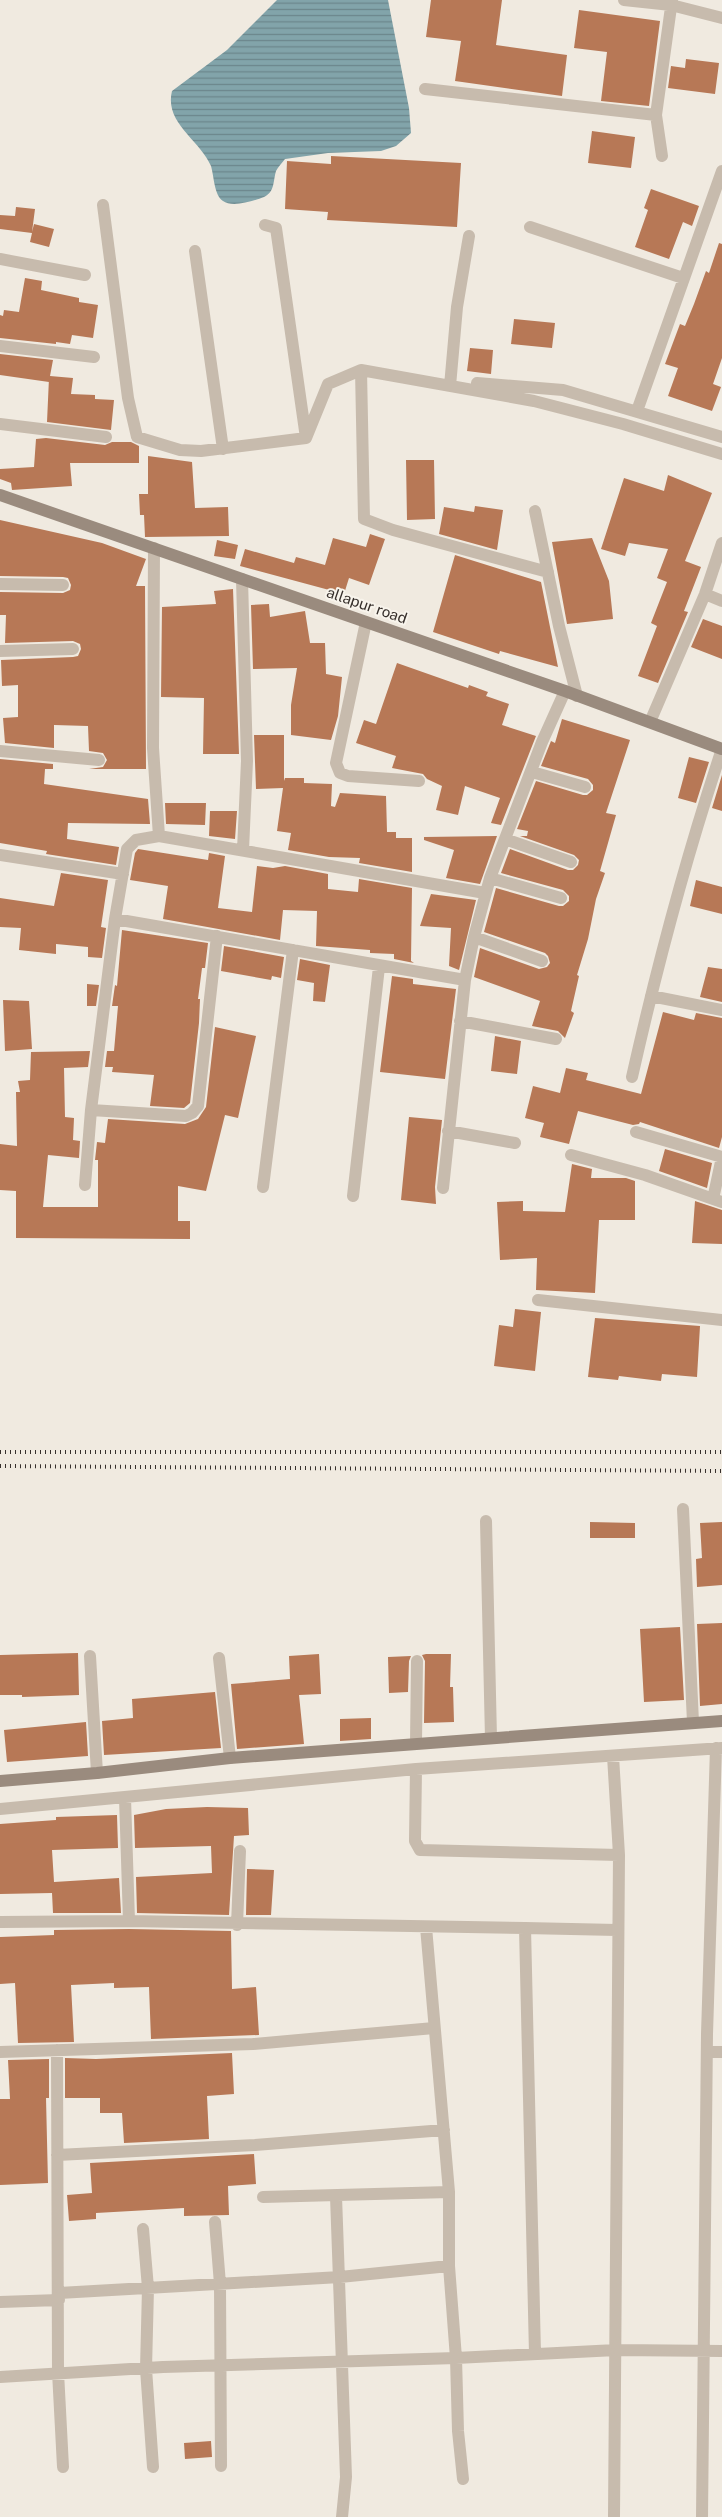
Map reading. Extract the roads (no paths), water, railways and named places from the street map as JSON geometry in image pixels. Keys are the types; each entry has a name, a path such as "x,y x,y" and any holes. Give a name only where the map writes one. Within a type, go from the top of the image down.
{"main road":[{"name":"allapur road","path":"0,495 242,578 722,749"},
{"path":"0,1781 416,1742 722,1721"}],"street":[{"path":"624,0 672,3 722,18"},
{"path":"662,156 656,115 672,3"},
{"path":"425,89 656,115"},
{"path":"637,412 722,170"},
{"path":"103,204 128,398 137,437 180,450 201,451 306,438"},
{"path":"265,225 276,228 306,438"},
{"path":"530,227 683,278"},
{"path":"450,386 457,307 469,236"},
{"path":"195,251 222,449"},
{"path":"0,259 85,275"},
{"path":"0,346 94,357"},
{"path":"306,438 328,384 361,370 534,401 623,424 722,454"},
{"path":"361,370 364,519 393,530 548,572"},
{"path":"450,386 471,383 563,390 722,437"},
{"path":"0,424 106,437"},
{"path":"442,1188 465,980 485,893 542,742 571,694 535,511"},
{"path":"650,722 705,594 722,543"},
{"path":"154,548 153,748 159,836"},
{"path":"242,578 247,761 243,850"},
{"path":"0,584 63,585"},
{"path":"705,594 722,601"},
{"path":"366,622 336,763 340,773 348,776 419,780"},
{"path":"0,651 72,649"},
{"path":"632,1077 691,844 722,749"},
{"path":"0,751 98,760"},
{"path":"532,772 585,787"},
{"path":"85,1185 91,1110 115,919 127,849 136,840 159,836 485,893"},
{"path":"505,839 571,862"},
{"path":"0,855 123,874"},
{"path":"490,878 561,898"},
{"path":"115,919 217,936 379,967 465,980"},
{"path":"91,1110 186,1116 192,1113 198,1106 217,936"},
{"path":"474,936 542,961"},
{"path":"263,1187 293,950"},
{"path":"353,1196 379,967"},
{"path":"651,996 722,1010"},
{"path":"460,1022 556,1039"},
{"path":"448,1131 515,1143"},
{"path":"571,1155 644,1175 717,1200 722,1157 636,1132"},
{"path":"538,1300 722,1320"},
{"path":"683,1509 693,1722"},
{"path":"486,1521 491,1738"},
{"path":"90,1656 97,1773"},
{"path":"219,1658 230,1758"},
{"path":"416,1742 417,1661"},
{"path":"0,1810 416,1769 719,1748 716,1958 707,2052 702,2517"},
{"path":"613,1756 619,1854 614,2517"},
{"path":"416,1769 415,1841 420,1850 619,1854"},
{"path":"125,1798 130,1921"},
{"path":"237,1925 240,1851"},
{"path":"0,1922 130,1921 237,1925 618,1930"},
{"path":"426,1927 449,2192 449,2266 456,2358 458,2431 463,2479"},
{"path":"525,1928 535,2354"},
{"path":"0,2052 252,2044 434,2028"},
{"path":"57,2050 60,2297 58,2372 63,2467"},
{"path":"707,2052 722,2052"},
{"path":"58,2155 255,2145 444,2130"},
{"path":"263,2197 449,2192"},
{"path":"336,2196 346,2477 342,2517"},
{"path":"214,2222 220,2284 221,2466"},
{"path":"143,2228 148,2288 146,2369 153,2467"},
{"path":"0,2302 148,2288 340,2278 449,2266"},
{"path":"0,2377 58,2372 456,2358 616,2350 722,2351"}],"water":[{"path":"277,0 388,0 409,108 411,133 396,146 381,151 328,153 285,159 276,171 272,189 268,195 243,203 227,203 218,194 211,166 206,157 184,131 173,113 172,91 227,50"}],"railway":[{"path":"0,1452 722,1452"},
{"path":"0,1466 722,1471"}]}
